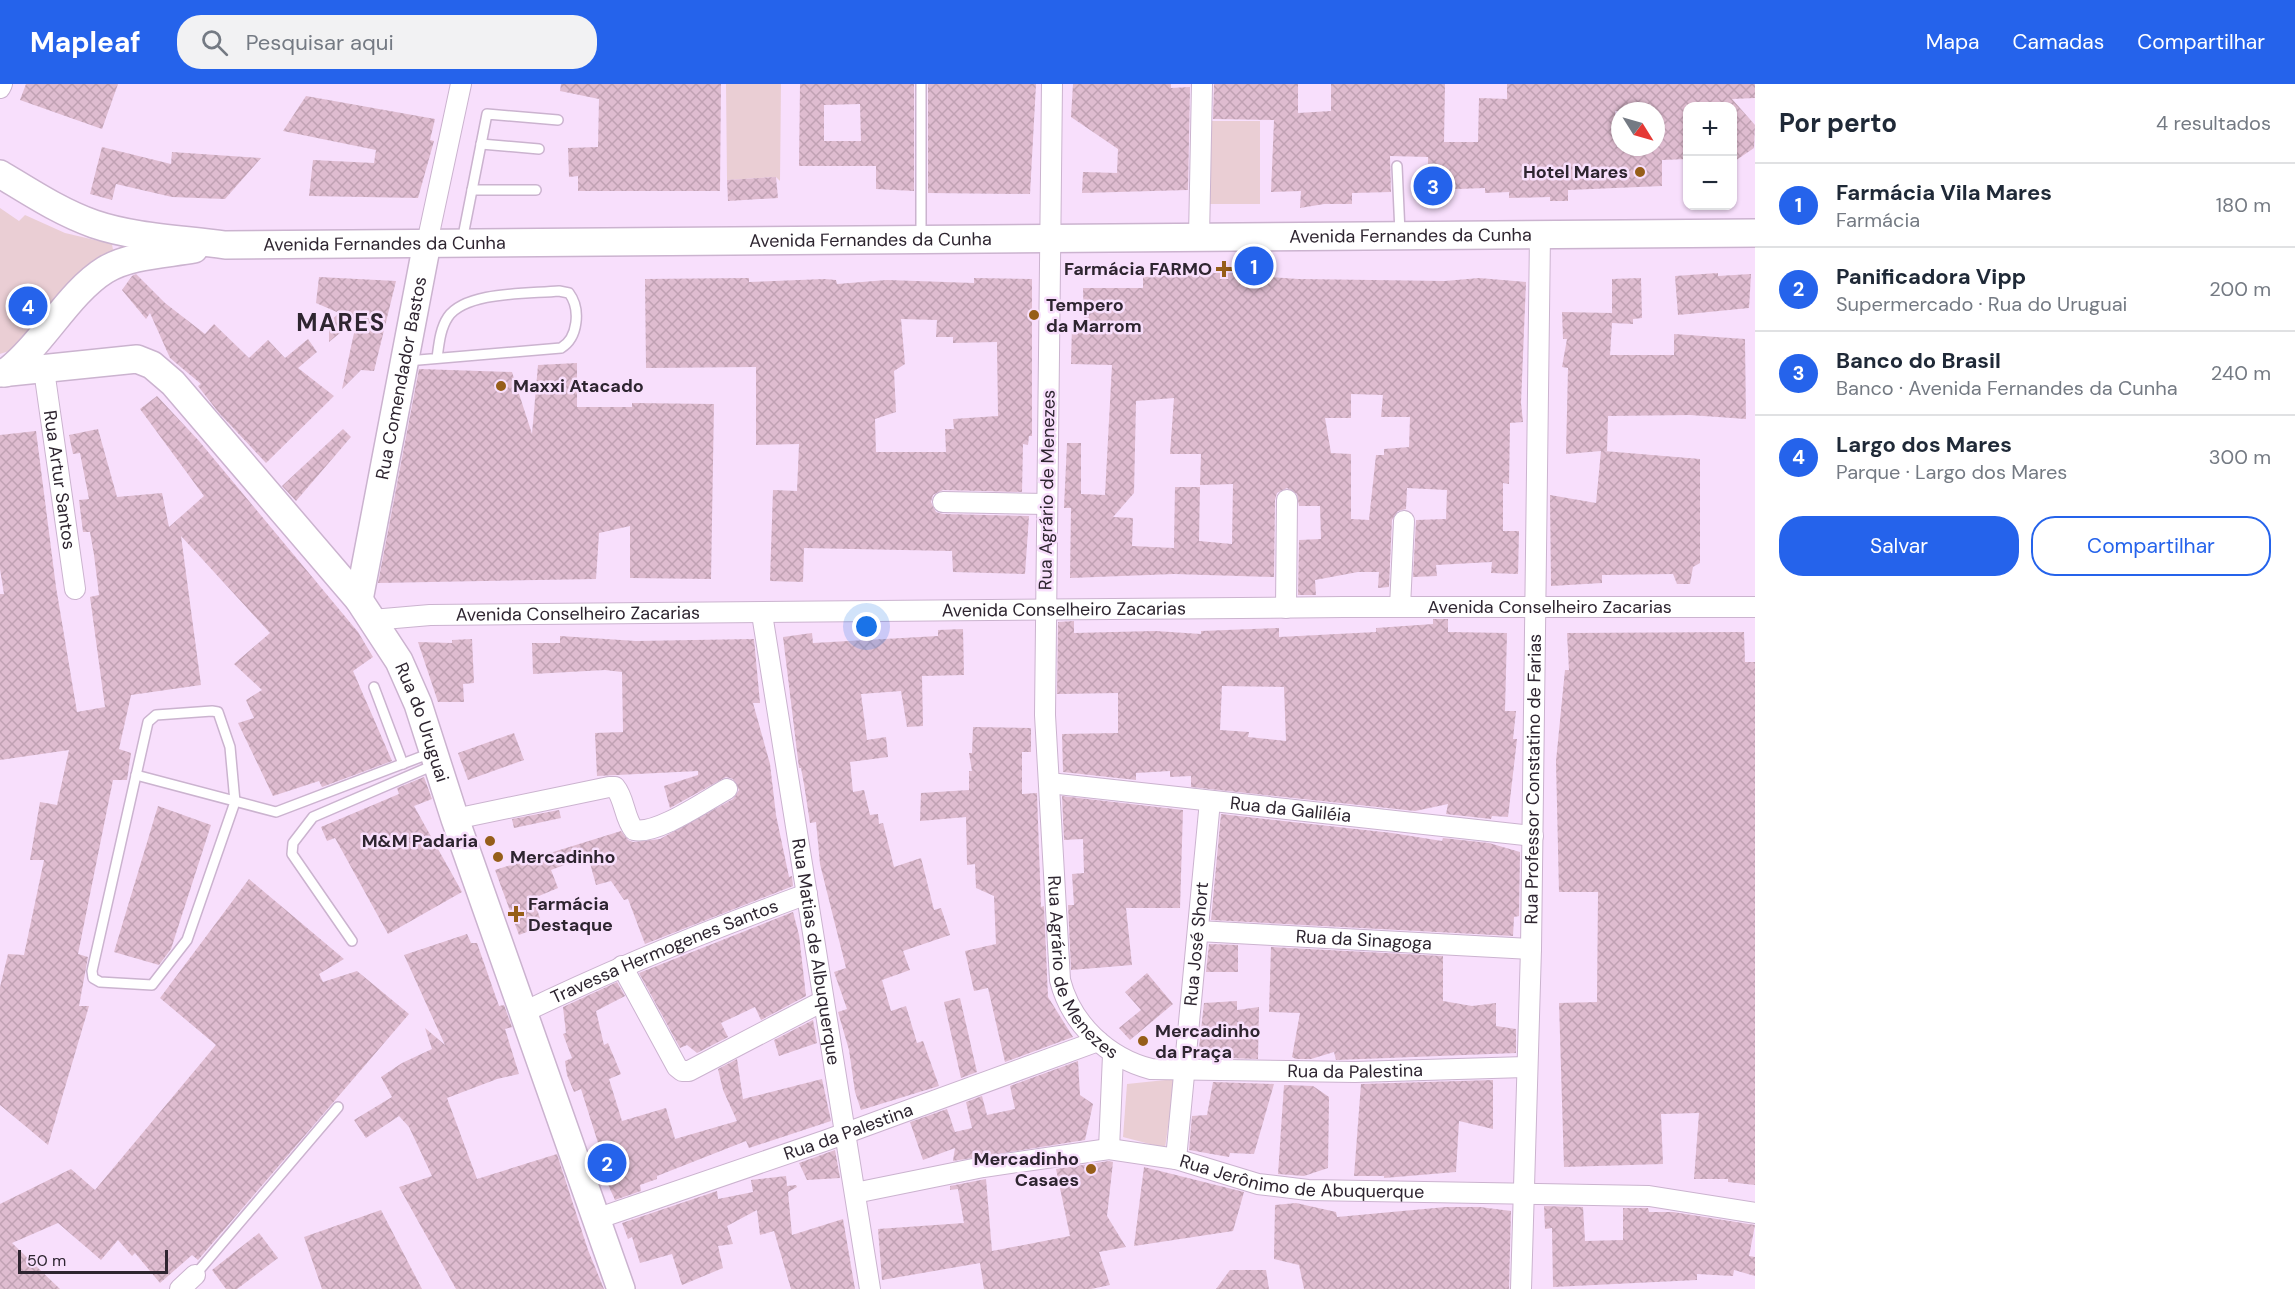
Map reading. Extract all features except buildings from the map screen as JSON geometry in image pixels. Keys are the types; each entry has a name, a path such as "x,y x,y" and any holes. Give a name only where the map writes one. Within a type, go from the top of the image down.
{"main road":[{"name":"Avenida Fernandes da Cunha","path":"0,174 50,204 95,224 146,235 225,245 1755,233"},
{"name":"Rua Comendador Bastos","path":"365,610 403,361 427,243"},
{"path":"3,373 25,357 90,282 106,270 121,263 225,245"},
{"name":"Rua do Uruguai","path":"3,373 137,359 152,365 173,383 365,610 399,661 436,758 455,819 621,1289"}],"street":[{"name":"Rua Comendador Bastos","path":"427,243 461,84"},
{"name":"Rua Agrário de Menezes","path":"1052,84 1045,715 1060,980 1073,1012 1105,1048 1132,1064 1151,1069 1184,1071"},
{"path":"1199,238 1202,84"},
{"name":"Rua Professor Constatino de Farias","path":"1521,1289 1531,949 1540,234"},
{"name":"Rua Artur Santos","path":"44,369 75,589"},
{"path":"1286,608 1287,500"},
{"path":"943,502 1047,504"},
{"path":"1400,608 1404,521"},
{"name":"Avenida Conselheiro Zacarias","path":"365,610 430,615 1286,608 1755,607"},
{"name":"Rua Matias de Albuquerque","path":"762,614 870,1289"},
{"name":"Rua da Galiléia","path":"1049,783 1533,836"},
{"path":"455,819 609,787 619,792 630,825 634,830 640,831 665,823 727,789"},
{"name":"Rua José Short","path":"1176,1159 1210,801"},
{"name":"Travessa Hermogenes Santos","path":"524,1012 622,966 807,894"},
{"name":"Rua da Sinagoga","path":"1198,931 1531,949"},
{"path":"622,966 677,1067 682,1071 689,1071 823,1001"},
{"path":"1105,1048 1109,1149"},
{"name":"Rua da Palestina","path":"596,1219 1105,1048"},
{"name":"Rua da Palestina","path":"1184,1071 1355,1072 1527,1067"},
{"name":"Rua Jerônimo de Abuquerque","path":"855,1193 983,1167 1109,1149 1176,1159 1258,1184 1308,1190 1649,1196 1755,1213"},
{"path":"180,1289 195,1275"}],"lane":[{"path":"921,84 921,240"},
{"path":"462,243 485,117 489,112 558,120"},
{"path":"481,144 538,148"},
{"path":"1397,166 1400,236"},
{"path":"472,190 536,190"},
{"path":"403,361 561,348 570,342 574,334 575,301 569,293 559,291 474,300 457,307 448,318 441,334 437,358"},
{"path":"374,687 404,764"},
{"path":"218,712 230,747 235,802 186,940 157,981 146,986 99,982 93,978 92,971 136,775 151,717 218,712"},
{"path":"136,775 276,812 404,764 436,758"},
{"path":"352,941 292,854 293,843 313,817 436,758"},
{"path":"195,1275 338,1107"}],"shaded area":[{"path":"726,84 781,84 780,181 776,177 727,180"},
{"path":"1209,121 1260,121 1260,204 1209,204"},
{"path":"0,208 19,221 25,215 65,233 112,244 114,256 12,350 0,354"},
{"path":"1175,1079 1165,1148 1123,1137 1127,1084"}],"place":[{"name":"Hotel Mares","path":"1640,172"},
{"name":"Banco do Brasil","path":"1433,186"},
{"name":"Farmácia Vila Mares","path":"1254,266"},
{"name":"Farmácia FARMO","path":"1224,269"},
{"name":"Largo dos Mares","path":"28,306"},
{"name":"Tempero da Marrom","path":"1034,315"},
{"name":"Maxxi Atacado","path":"501,386"},
{"name":"M&M Padaria","path":"490,841"},
{"name":"Mercadinho","path":"498,857"},
{"name":"Farmácia Destaque","path":"516,914"},
{"name":"Mercadinho da Praça","path":"1143,1041"},
{"name":"Panificadora Vipp","path":"607,1163"},
{"name":"Mercadinho Casaes","path":"1091,1169"}],"district":[{"name":"MARES","path":"341,323"}]}
